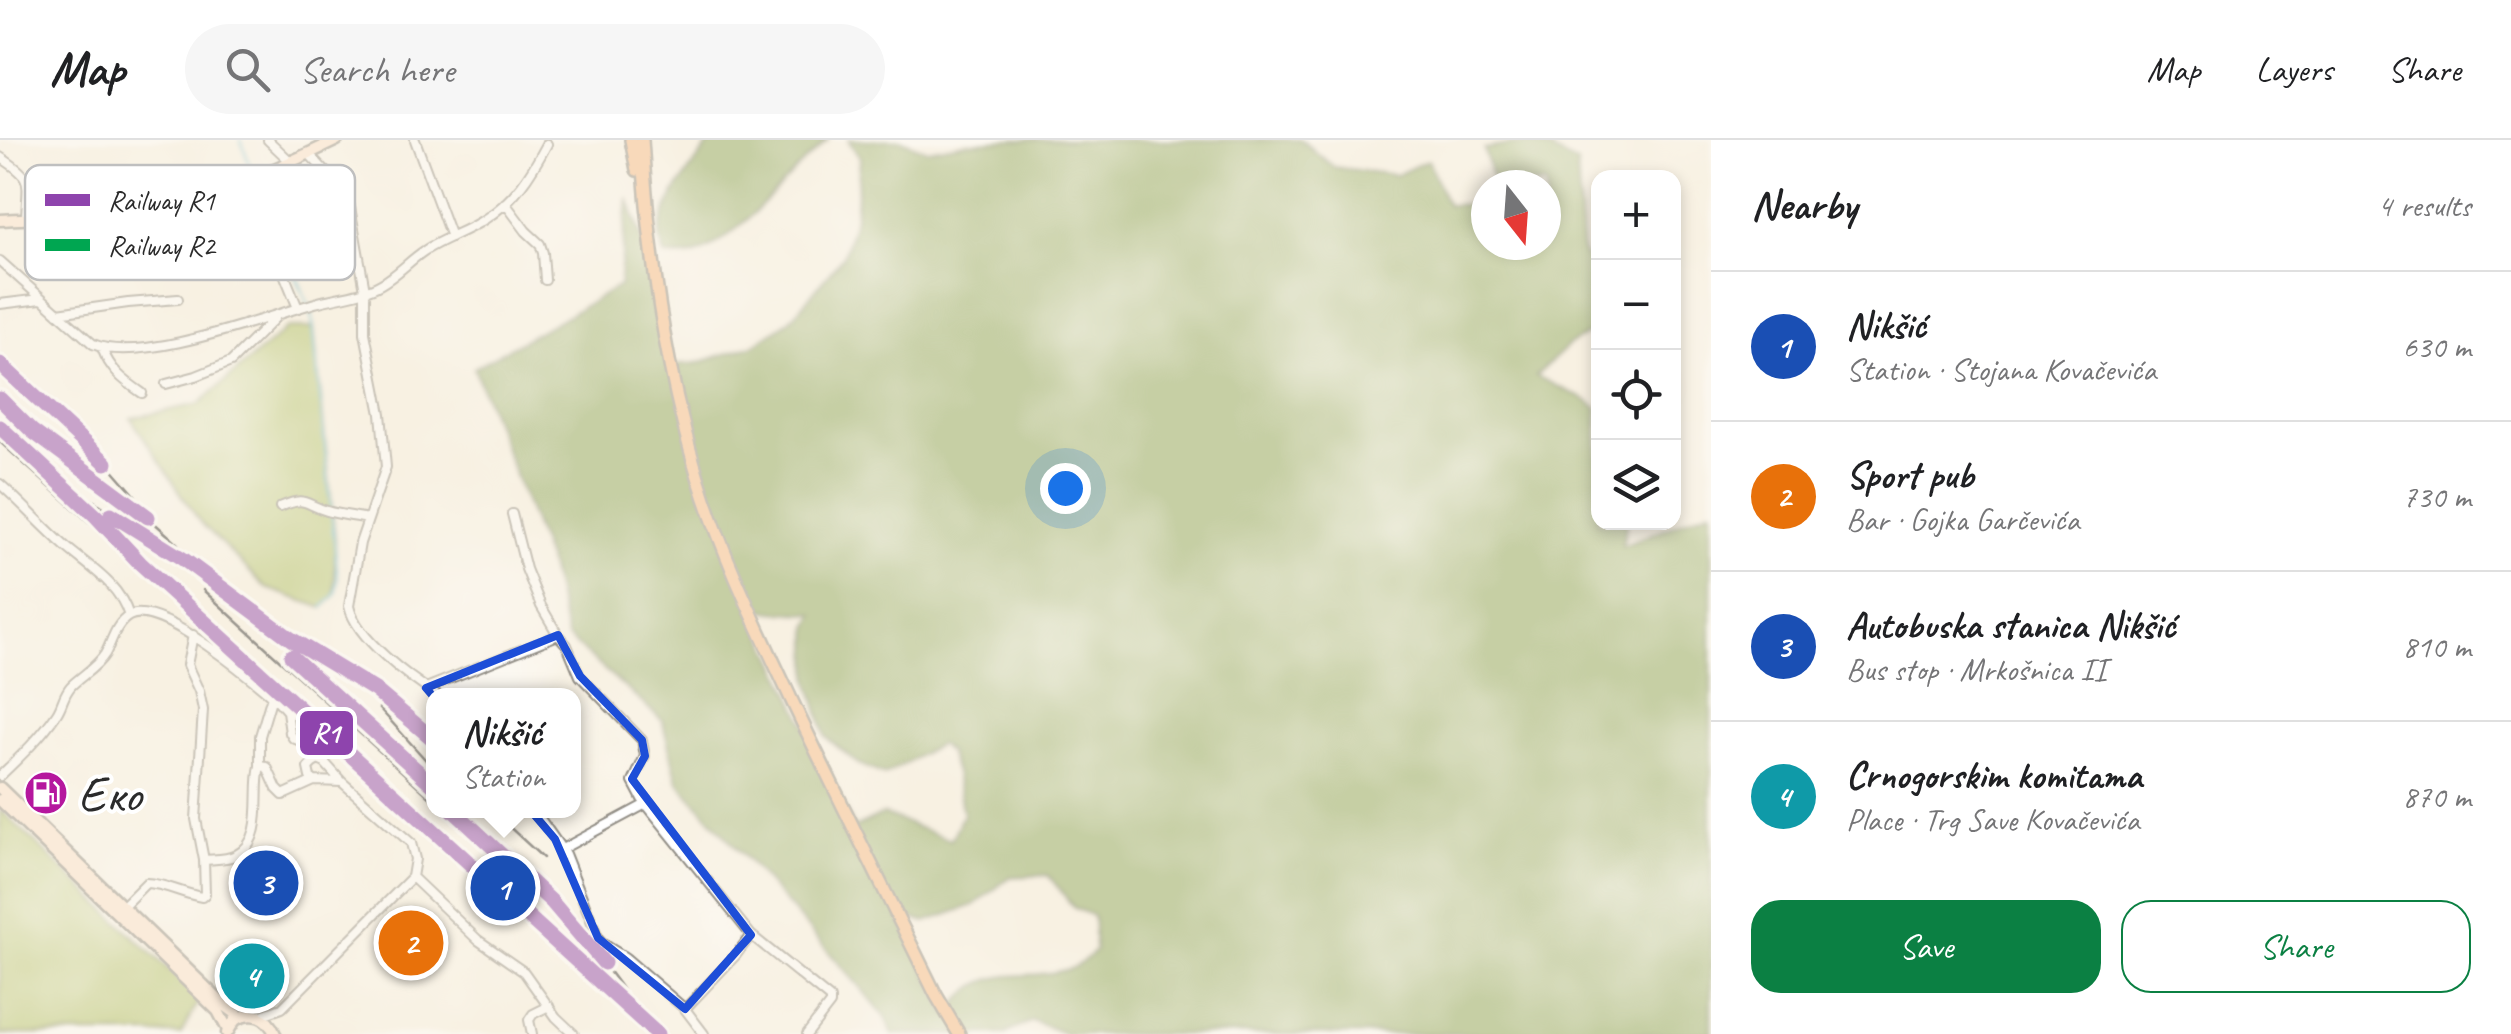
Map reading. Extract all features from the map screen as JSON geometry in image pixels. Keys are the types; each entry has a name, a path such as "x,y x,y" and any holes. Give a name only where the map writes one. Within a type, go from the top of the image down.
{"main road":[{"path":"286,165 337,140"},
{"path":"631,140 645,194"},
{"path":"642,140 654,272 667,352 690,450 712,518 744,598 810,739 959,1034"},
{"path":"0,220 25,219"},
{"path":"0,788 218,1011 228,1032 240,1017"},
{"path":"0,800 224,1005 240,1017 259,1016 275,1034"}],"street":[{"path":"268,140 292,162"},
{"path":"416,140 450,237"},
{"path":"0,261 93,344 124,351 148,348 229,330 380,284 425,250 485,219 518,193 547,144"},
{"path":"309,154 320,165"},
{"path":"0,157 25,175"},
{"path":"505,203 540,244 545,280"},
{"path":"355,235 365,290 365,333 381,414 386,467 360,543 349,606 351,615 377,649 426,688 558,634"},
{"path":"288,280 299,308"},
{"path":"0,304 42,299"},
{"path":"58,313 178,299"},
{"path":"166,384 231,362 278,314"},
{"path":"102,348 107,362 120,377 142,392"},
{"path":"0,484 66,547 94,567 125,602 129,616"},
{"path":"280,507 298,500 368,520"},
{"path":"512,514 526,569 541,606 567,644 580,676 642,740 645,756 633,782 646,804 751,935 830,999 806,1034"},
{"path":"0,776 60,710 70,687 104,656 109,641 129,616 142,614 193,635 272,696 287,712 293,738 310,745 316,762"},
{"path":"120,909 150,882 202,898 205,894 204,860 196,819 204,710 188,665 193,635"},
{"path":"204,860 231,858 248,846 256,824 260,736 272,696"},
{"path":"259,1016 282,1008 412,877 415,860 411,843 325,763 316,762 308,768 314,782"},
{"path":"260,766 267,766 283,795 314,782 342,782"},
{"path":"562,848 646,804"},
{"path":"540,818 562,848 598,938 685,1009 704,1034"},
{"path":"412,877 478,940 524,972 556,1017 574,1034"},
{"path":"685,1009 751,935"},
{"path":"532,1034 532,1014 549,1006"},
{"path":"275,1034 282,1008"}],"highlighted area":[{"path":"558,635 580,676 642,740 645,756 632,779 751,935 685,1009 598,938 555,839 426,688"}],"green space":[{"path":"712,140 828,140 730,234 692,255 665,256 660,232 663,219 681,183"},
{"path":"848,140 901,140 927,150 1015,140 1301,140 1334,167 1396,175 1428,160 1447,205 1471,204 1471,260 1561,260 1561,170 1490,170 1484,149 1533,144 1577,164 1583,252 1591,265 1591,332 1569,345 1536,376 1591,403 1591,530 1625,530 1622,546 1660,530 1681,530 1681,521 1711,509 1711,1034 1066,1034 1032,1021 1005,1034 893,1034 884,1016 858,985 678,782 662,720 567,637 548,562 474,368 619,286 628,198 654,272 670,365 697,363 753,345 790,320 843,256 855,216 860,158","holes":["751,608 815,614 809,627 809,679 826,737 858,764 885,775 939,744 948,752 963,814 951,840 883,814 854,828","1048,875 1074,908 1093,916 1095,951 1080,964 1050,973 989,980 975,986 948,1015 898,915 926,922 975,905 1010,877"]},
{"path":"287,328 314,328 335,538 335,595 323,608 266,588 200,522 131,418 199,404"},
{"path":"0,809 200,999 181,1034 0,1034"}],"waterway":[{"path":"241,140 250,165"},
{"path":"298,280 312,313 338,579 336,594 323,608"}],"railway":[{"path":"0,364 109,465 136,496"},
{"path":"0,399 32,431 142,512 178,544"},
{"path":"0,421 73,487 183,559 291,639 375,690 426,733"},
{"path":"0,442 458,857"},
{"path":"203,590 426,794"},
{"path":"379,708 426,760"},
{"path":"462,818 551,901 626,994"},
{"path":"500,818 543,858"},
{"path":"502,893 657,1034"}],"rail line":[{"name":"R1","path":"0,364 106,463"},
{"name":"R1","path":"0,399 32,431 148,517"},
{"name":"R1","path":"0,427 96,516 140,563 657,1034"},
{"name":"R1","path":"111,514 183,559 291,639 375,690 426,733"},
{"name":"R1","path":"291,656 426,779"},
{"name":"R1","path":"462,818 551,901 604,963"}],"place":[{"name":"Еко","path":"46,793"},
{"name":"Autobuska stanica Nikšić","path":"266,883"},
{"name":"Nikšić","path":"503,888"},
{"name":"Sport pub","path":"411,943"},
{"name":"Crnogorskim komitama","path":"252,976"}]}
